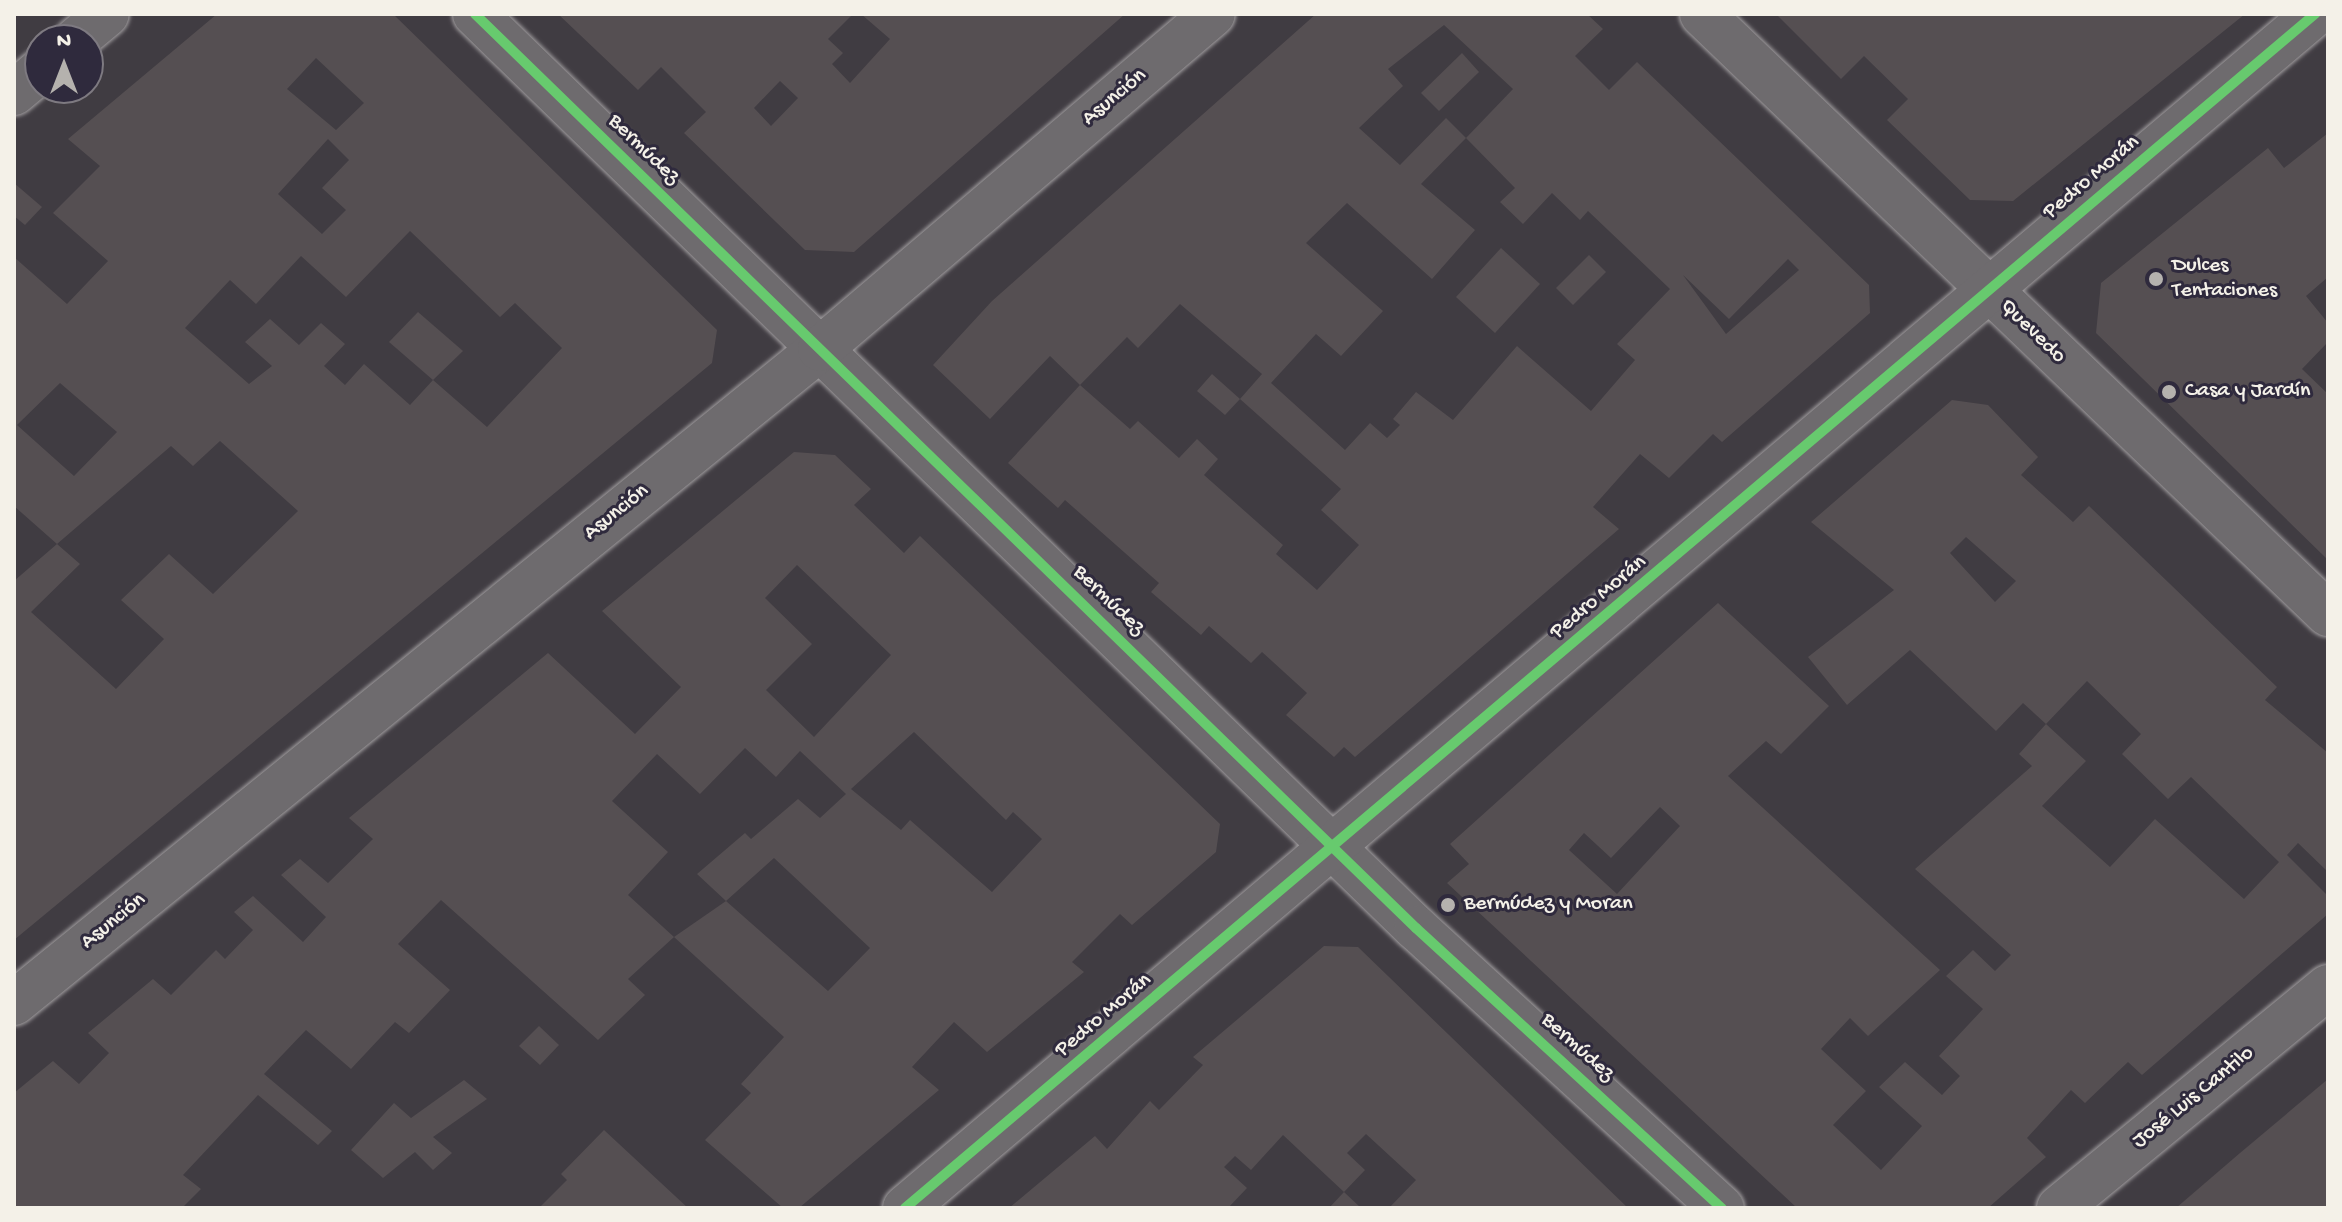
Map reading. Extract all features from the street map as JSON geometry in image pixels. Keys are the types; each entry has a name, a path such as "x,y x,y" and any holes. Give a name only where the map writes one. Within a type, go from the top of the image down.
{"street":[{"name":"Bermúdez","path":"475,14 1335,850 1722,1208"},
{"name":"Asunción","path":"14,1003 820,349 1213,14"},
{"name":"Quevedo","path":"1702,14 2328,614"},
{"name":"Pedro Morán","path":"905,1208 1335,850 2315,14"},
{"name":"José Luis Cantilo","path":"2059,1208 2328,987"}],"building":[{"path":"217,14 393,14 717,330 712,363 14,940 14,581 57,544 14,506 14,257 67,304 108,261 53,213 100,166 68,139","holes":["316,58 364,103 336,130 287,89","328,139 349,160 322,188 346,210 322,234 278,194","410,231 500,317 515,303 562,348 487,427 433,380 410,405 364,364 345,385 324,366 345,344 321,323 299,345 270,319 245,342 272,366 249,384 185,328 230,280 256,304 301,256 346,297","60,383 117,432 74,476 17,425","220,441 298,511 213,594 169,554 121,600 164,639 116,689 31,612 80,564 57,544 171,446 193,466"]},
{"path":"558,14 853,14 828,39 843,53 832,64 850,83 890,39 861,14 1125,14 854,252 805,250 684,133 706,112 661,67 638,90","holes":["780,81 798,98 771,126 754,108"]},
{"path":"1316,14 1587,14 1603,29 1575,56 1609,90 1637,62 1869,285 1870,313 1722,442 1713,434 1669,478 1640,454 1593,507 1619,529 1355,757 1344,747 1334,757 1286,715 1307,693 1262,652 1251,663 1209,626 1201,635 1151,592 1159,583 1065,500 1058,508 1008,463 1080,385 1050,356 990,419 933,365 992,301","holes":["1444,25 1513,89 1466,138 1446,118 1400,165 1359,128 1403,86 1388,69","1466,138 1515,188 1500,202 1523,224 1552,193 1580,220 1588,211 1670,289 1617,344 1635,360 1591,411 1517,346 1453,420 1416,392 1393,419 1400,425 1387,438 1370,423 1345,450 1271,383 1316,334 1341,356 1383,311 1306,243 1347,203 1432,279 1475,230 1421,184","1788,259 1799,270 1726,334 1683,275 1729,319","1180,304 1262,374 1240,399 1341,489 1321,510 1359,545 1317,590 1276,554 1283,545 1204,475 1218,459 1197,439 1179,458 1138,421 1130,429 1080,385 1127,337 1138,348"]},
{"path":"1776,14 2245,14 2013,201 1970,200 1887,120 1908,99 1864,56 1841,79"},
{"path":"1462,53 1479,72 1439,111 1421,93"},
{"path":"2328,133 2328,277 2306,296 2328,323 2328,342 2302,369 2328,394 2328,560 2096,333 2101,283 2268,148 2284,168"},
{"path":"14,183 42,207 25,225 14,216"},
{"path":"1501,248 1540,284 1495,333 1456,297"},
{"path":"1589,255 1606,272 1573,305 1556,288"},
{"path":"418,312 463,351 433,380 389,342"},
{"path":"1212,374 1240,399 1225,415 1197,391"},
{"path":"1952,400 1988,405 2038,457 2021,475 2073,522 2089,506 2277,687 2265,700 2328,753 2328,872 2298,843 2287,855 2328,896 2328,914 2142,1075 2128,1062 2085,1103 2071,1090 2027,1138 2046,1157 1988,1208 1797,1208 1447,883 1469,864 1450,844 1718,603 1829,706 1781,754 1766,741 1728,776 1940,970 1868,1036 1850,1018 1821,1049 1866,1091 1833,1125 1881,1170 1922,1126 1879,1087 1905,1062 1942,1095 1960,1076 1939,1056 1983,1009 1946,976 1973,950 1995,971 2011,955 1915,869 2032,766 2019,754 2046,724 2023,703 1996,731 1910,650 1847,705 1808,657 1894,590 1811,522","holes":["1966,537 2016,581 1995,602 1950,553","2087,681 2141,734 2122,754 2168,799 2191,777 2279,862 2244,899 2155,819 2110,867 2042,806 2086,761 2046,724","1660,807 1680,826 1617,894 1569,850 1584,833 1611,858"]},
{"path":"794,452 835,455 871,489 854,505 904,553 920,536 1220,824 1216,852 1132,925 1120,914 1072,962 1084,972 987,1052 954,1022 912,1067 939,1090 799,1208 783,1208 705,1140 751,1093 741,1084 784,1037 674,937 628,979 645,995 598,1040 441,900 398,944 450,990 409,1033 395,1022 351,1069 306,1030 264,1074 332,1131 318,1145 258,1095 183,1175 201,1189 182,1208 14,1208 14,1093 53,1061 79,1084 109,1053 88,1033 153,979 171,995 216,950 225,959 253,930 234,912 253,896 303,942 326,917 281,875 300,859 328,883 373,839 349,818 548,653 635,734 681,687 602,611","holes":["797,565 891,655 814,737 766,690 812,644 765,598","914,732 1006,820 1013,812 1042,839 992,892 910,820 901,830 851,789","745,748 776,777 800,751 846,794 820,818 798,799 751,839 745,833 697,874 726,901 674,937 628,895 668,852 612,801 657,754 700,794","774,858 870,948 828,991 726,901"]},
{"path":"1324,946 1358,947 1628,1208 1389,1208 1416,1180 1366,1134 1347,1153 1365,1170 1344,1192 1283,1135 1251,1170 1235,1156 1224,1167 1247,1188 1228,1208 1009,1208 1095,1136 1107,1149 1150,1101 1159,1110 1203,1065 1193,1057"},
{"path":"539,1026 559,1045 540,1065 519,1046"},
{"path":"2328,1079 2328,1208 2176,1208 2240,1153"},
{"path":"464,1080 487,1099 433,1137 452,1153 433,1170 415,1152 383,1178 351,1150 394,1103 411,1118"},
{"path":"604,1130 688,1208 539,1208 567,1180 561,1174"},
{"path":"1344,1192 1361,1208 1329,1208"}],"cycle path":[{"path":"475,14 1416,928 1722,1208"},
{"path":"905,1208 2315,14"}],"place":[{"name":"Dulces Tentaciones","path":"2156,279"},
{"name":"Casa y Jardín","path":"2169,392"},
{"name":"Bermúdez y Moran","path":"1448,905"}]}
